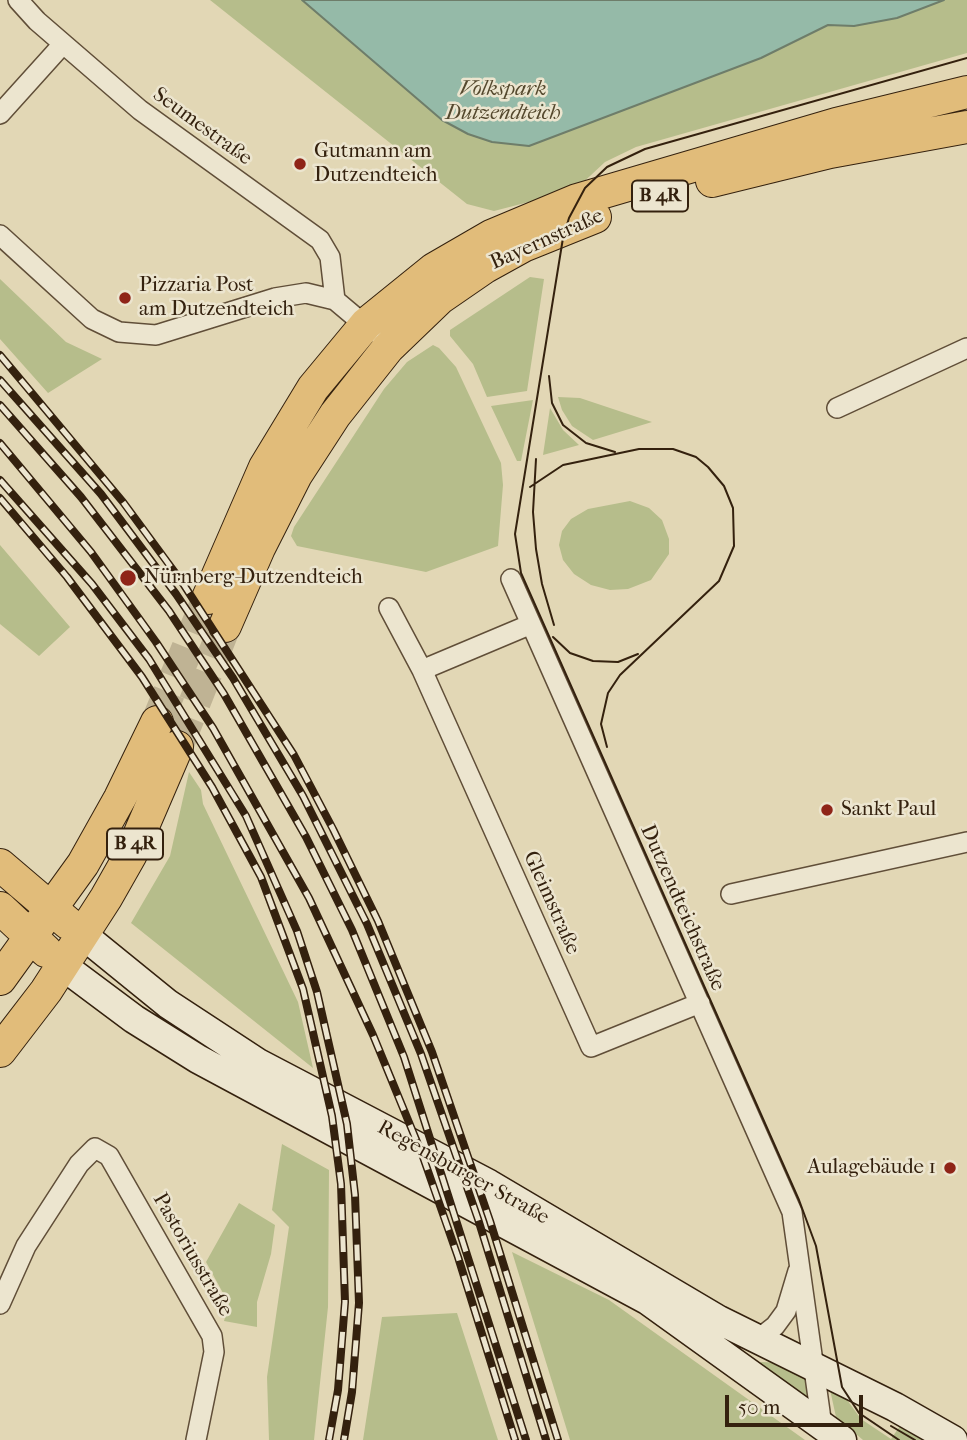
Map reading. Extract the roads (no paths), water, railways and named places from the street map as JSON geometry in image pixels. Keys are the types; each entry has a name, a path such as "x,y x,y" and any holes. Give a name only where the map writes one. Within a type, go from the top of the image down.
{"main road":[{"name":"Bayernstraße","path":"366,324 434,269 528,219 686,166 836,124 967,92"},
{"name":"Bayernstraße","path":"388,348 419,316 474,274 523,246 576,224 693,186 801,158 967,127"},
{"name":"B 4R","path":"208,598 257,484 288,427 330,364 366,324"},
{"name":"B 4R","path":"225,626 258,548 296,475 340,408 388,348"},
{"name":"B 4R","path":"0,979 52,909 104,829 157,722"},
{"name":"B 4R","path":"0,1051 63,966 131,854 177,747"},
{"name":"Regensburger Straße","path":"0,865 168,1004 246,1056 489,1184 659,1286 757,1340 953,1440"},
{"name":"Regensburger Straße","path":"0,908 63,966 134,1019 208,1066 647,1300 832,1433"}],"street":[{"name":"Seumestraße","path":"18,0 140,110 320,240 330,257 335,300"},
{"path":"0,114 64,44"},
{"path":"0,235 92,319 119,332 156,335 289,295 320,294 335,300 366,324 388,348"},
{"path":"837,408 967,348"},
{"name":"Dutzendteichstraße","path":"511,579 529,625 792,1212 801,1260 814,1367 832,1433"},
{"name":"Gleimstraße","path":"389,608 422,670 590,1047 699,1003"},
{"path":"422,670 529,625"},
{"path":"731,894 967,842"},
{"name":"Pastoriusstraße","path":"0,1304 26,1246 79,1164 101,1141 212,1336 214,1352 196,1440"},
{"name":"Dutzendteichstraße","path":"757,1340 775,1326 786,1311 801,1260"}],"tunnel":[{"path":"157,722 208,598"},
{"path":"177,747 225,626"}],"tram line":[{"path":"899,1440 859,1413 842,1387 816,1246 799,1200 521,573 515,534 563,238 569,218 585,188 607,167 645,149 967,58"},
{"path":"549,376 552,403 563,425 586,443 615,452"},
{"path":"530,487 563,465 639,449 673,449 696,457 708,467 724,486 733,508 734,546 719,581 620,675 608,693 601,724 607,747"},
{"path":"536,459 533,512 536,549 542,584 554,625"},
{"path":"553,637 570,653 593,661 618,662 638,654"},
{"path":"891,1426 915,1440"}],"railway":[{"path":"0,355 123,502 182,582 294,755 333,829 378,921 432,1052 490,1221 558,1440"},
{"path":"0,380 101,494 176,594 233,678 303,796 367,924 421,1054 478,1219 546,1440"},
{"path":"0,405 81,497 169,611 224,694 306,837 352,930 404,1057 526,1440"},
{"path":"0,443 91,552 156,642 213,728 309,898 373,1035 422,1154 458,1257 515,1440"},
{"path":"0,480 92,584 149,659 246,816 297,931 317,992 347,1124 355,1195 359,1303 352,1392 344,1440"},
{"path":"0,498 67,577 142,677 212,787 261,877 303,989 332,1116 341,1184 345,1302 338,1390 329,1440"}],"place":[{"name":"Gutmann am Dutzendteich","path":"300,164"},
{"name":"Pizzaria Post am Dutzendteich","path":"125,298"},
{"name":"Nürnberg-Dutzendteich","path":"128,578"},
{"name":"Sankt Paul","path":"827,810"},
{"name":"Aulagebäude 1","path":"950,1168"}],"park label":[{"name":"Volkspark Dutzendteich","path":"503,102"}]}
